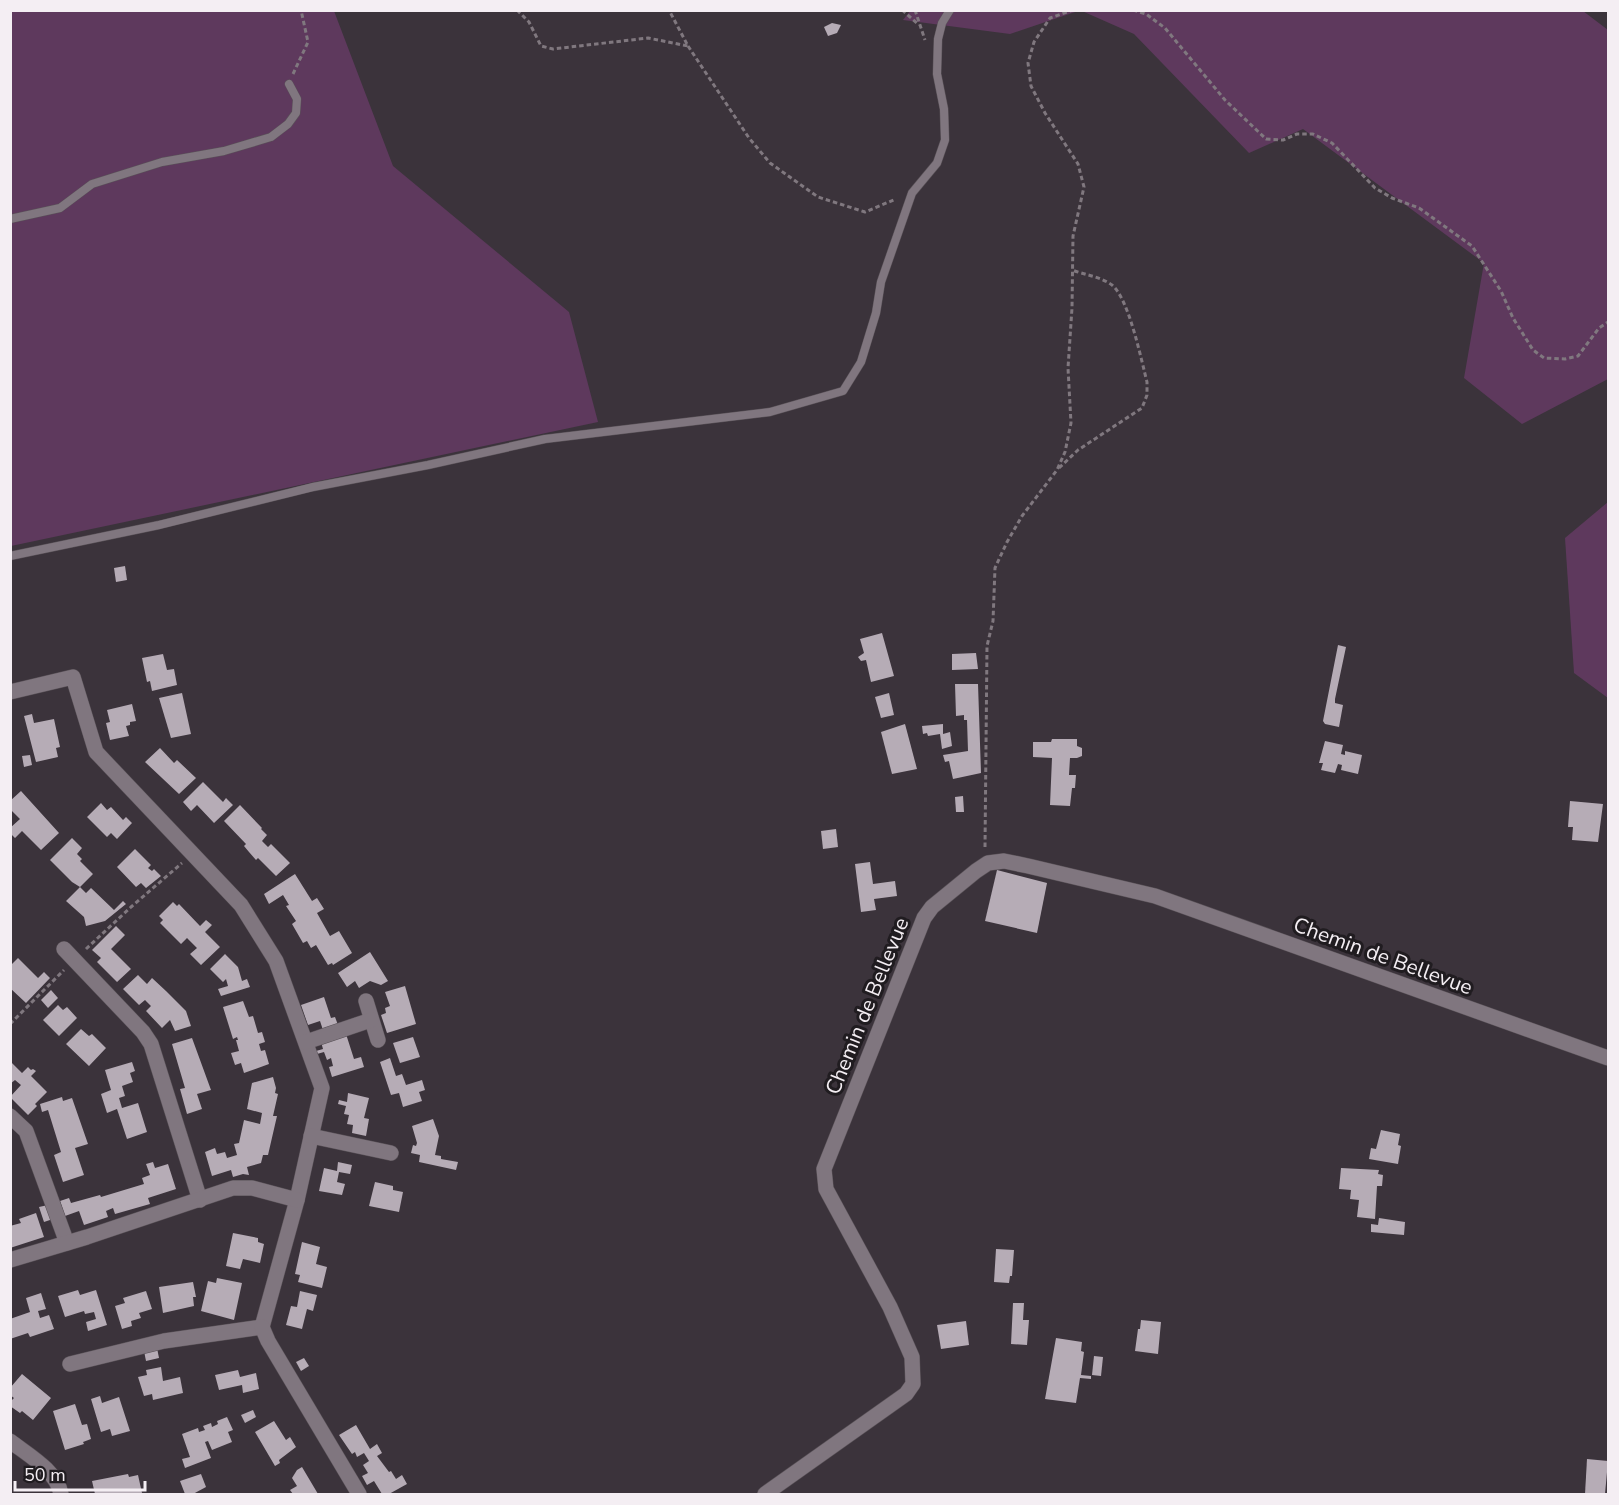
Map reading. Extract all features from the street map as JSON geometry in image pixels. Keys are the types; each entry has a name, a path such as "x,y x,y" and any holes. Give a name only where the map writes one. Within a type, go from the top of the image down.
{"street":[{"path":"10,692 73,677 96,752 241,905 276,961 322,1088 297,1200 262,1327 268,1341 359,1494"},
{"name":"Chemin de Bellevue","path":"765,1494 906,1394 913,1384 912,1357 890,1307 826,1189 824,1169 924,918 932,906 988,863 1004,861 1020,864 1155,896 1608,1058"},
{"path":"69,955 143,1032 151,1044 200,1200"},
{"path":"366,1001 378,1040"},
{"path":"306,1042 371,1020"},
{"path":"10,1116 26,1131 67,1244"},
{"path":"311,1136 391,1153"},
{"path":"10,1260 67,1244 233,1188 252,1188 297,1200"},
{"path":"70,1364 164,1341 262,1327"},
{"path":"10,1441 48,1470 61,1494"}],"lane":[{"path":"10,556 159,525 313,487 545,439 770,412 843,391 861,362 876,313 881,282 912,193 937,163 945,140 944,109 937,74 938,39 942,22 950,10"},
{"path":"10,219 60,208 92,184 162,162 224,150 271,137 288,124 296,113 297,99 289,84"}],"path":[{"path":"289,84 308,42 300,10"},
{"path":"517,10 529,22 541,45 553,49 648,38 688,46"},
{"path":"669,10 688,46 749,138 770,163 818,196 865,212 912,193"},
{"path":"902,10 920,26"},
{"path":"1058,470 1065,452 1071,423 1068,368 1073,236 1084,187 1078,164 1031,86 1028,63 1034,42 1050,18 1073,10"},
{"path":"1133,10 1146,14 1165,28 1225,100 1266,139 1283,140 1297,134 1313,134 1332,143 1375,188 1392,198 1419,208 1472,246 1501,291 1512,318 1533,350 1544,358 1565,359 1578,356 1599,328 1608,322"},
{"path":"988,863 985,852 985,716 987,646 993,621 995,568 1022,516 1058,470 1078,450 1142,408 1147,395 1147,382 1124,301 1114,287 1102,279 1072,270"},
{"path":"10,1024 69,955 193,854"}],"shaded area":[{"path":"10,11 334,11 393,166 569,312 598,422 11,546"},
{"path":"910,11 1078,11 1010,34 903,20"},
{"path":"1082,11 1583,11 1608,30 1608,379 1522,424 1464,378 1484,263 1303,129 1249,153 1134,34"},
{"path":"1608,502 1608,698 1574,673 1565,538"}],"building":[{"path":"832,23 841,25 837,33 828,36 824,27"},
{"path":"125,566 127,580 116,582 114,568"},
{"path":"882,633 894,676 871,682 866,660 861,661 858,657 864,653 860,639"},
{"path":"1338,645 1346,647 1335,699 1335,703 1343,705 1339,727 1325,724 1323,721"},
{"path":"976,653 978,669 952,670 952,654"},
{"path":"163,654 167,670 174,669 177,685 152,691 150,681 147,682 142,658"},
{"path":"955,684 978,684 981,773 953,779 949,761 945,762 943,755 968,751 967,720 964,720 964,715 956,716"},
{"path":"182,693 191,734 171,738 159,698"},
{"path":"889,693 894,715 881,718 875,697"},
{"path":"132,704 136,721 126,726 129,736 110,740 106,723 110,722 107,710"},
{"path":"32,714 34,723 54,719 60,747 56,748 58,757 36,762 24,716"},
{"path":"905,724 917,769 892,774 881,732"},
{"path":"943,724 943,734 950,732 952,746 942,749 940,734 928,736 927,733 923,734 922,726"},
{"path":"1052,739 1077,739 1077,746 1082,748 1082,756 1070,758 1069,775 1076,775 1070,806 1050,805 1052,758 1033,757 1033,742 1051,742"},
{"path":"1325,741 1343,745 1341,754 1345,755 1345,751 1362,755 1358,774 1341,770 1342,765 1338,764 1335,773 1321,770 1323,763 1319,763"},
{"path":"160,748 174,763 177,760 196,778 179,794 145,762"},
{"path":"30,755 32,765 24,767 22,756"},
{"path":"203,782 223,802 226,798 233,805 214,823 197,805 191,811 183,802"},
{"path":"21,791 59,833 41,850 22,831 15,838 10,833 10,828 20,819 10,809 10,801"},
{"path":"963,796 964,812 956,812 955,797"},
{"path":"1570,801 1603,804 1598,842 1572,840 1573,827 1568,827"},
{"path":"101,803 107,810 111,807 123,820 126,817 132,823 117,839 111,833 107,837 87,817"},
{"path":"240,805 267,835 262,841 268,847 271,844 290,863 276,876 258,858 256,860 244,846 246,844 224,821"},
{"path":"836,829 838,847 823,849 821,831"},
{"path":"72,838 82,848 77,854 82,859 80,861 93,874 80,887 50,860"},
{"path":"135,849 151,865 148,868 152,871 154,869 161,876 146,888 141,883 136,887 117,867"},
{"path":"870,862 873,884 895,881 897,896 874,899 876,910 861,912 855,864"},
{"path":"997,870 1047,883 1037,933 985,921"},
{"path":"295,874 312,901 317,898 324,909 317,913 330,936 339,931 352,953 333,965 332,963 328,965 316,945 311,948 307,941 303,943 292,924 296,921 286,906 289,905 283,895 269,904 264,894"},
{"path":"80,887 86,893 91,888 114,910 123,901 126,904 105,921 86,926 84,917 66,901"},
{"path":"173,902 177,906 179,904 200,926 206,920 212,925 205,932 220,947 201,965 190,954 197,948 187,938 181,944 160,923 163,920 159,916"},
{"path":"116,926 125,935 111,949 131,969 117,982 97,962 101,958 92,950"},
{"path":"370,952 388,981 381,985 370,981 359,988 355,981 347,987 338,973"},
{"path":"225,954 238,967 242,981 247,979 250,987 221,996 218,989 228,986 226,979 223,982 210,969"},
{"path":"18,958 38,978 44,972 50,978 26,1003 10,988 10,966"},
{"path":"138,975 147,984 152,978 166,991 186,1011 191,1026 175,1031 170,1020 162,1028 146,1011 151,1006 145,1000 139,1005 123,989"},
{"path":"405,986 416,1024 387,1033 381,1015 386,1013 385,1008 390,1006 385,992"},
{"path":"51,990 58,998 48,1008 41,1000"},
{"path":"324,997 331,1018 335,1017 338,1025 323,1030 320,1021 308,1025 301,1005"},
{"path":"243,1001 249,1017 253,1016 258,1033 262,1032 265,1042 259,1044 261,1051 265,1050 269,1064 244,1073 241,1063 235,1065 231,1053 239,1051 236,1040 238,1040 237,1037 233,1039 223,1007"},
{"path":"58,1005 63,1010 67,1007 77,1018 59,1036 43,1020"},
{"path":"81,1029 89,1036 92,1034 106,1048 89,1066 66,1044"},
{"path":"346,1034 354,1059 361,1057 364,1067 332,1077 329,1067 333,1066 331,1058 327,1060 324,1052 317,1054 316,1051 323,1049 321,1042"},
{"path":"413,1037 420,1057 400,1063 393,1043"},
{"path":"192,1038 211,1090 197,1094 202,1109 187,1114 180,1089 185,1088 172,1044"},
{"path":"390,1058 396,1076 402,1074 406,1085 422,1080 425,1090 419,1092 422,1101 403,1107 399,1093 391,1095 380,1062"},
{"path":"10,1061 22,1073 28,1067 36,1071 31,1076 47,1092 28,1115 10,1097 21,1085 15,1080 10,1084"},
{"path":"132,1062 135,1071 130,1073 133,1082 122,1086 125,1096 119,1098 122,1108 138,1103 147,1132 127,1139 117,1109 107,1113 101,1094 111,1090 105,1070"},
{"path":"273,1077 275,1093 278,1094 273,1116 277,1116 268,1155 263,1155 261,1163 247,1167 249,1175 233,1177 231,1170 212,1176 205,1152 215,1148 217,1154 225,1152 227,1158 237,1155 234,1144 239,1143 244,1120 260,1124 262,1113 247,1109 252,1083"},
{"path":"348,1093 369,1098 364,1118 369,1119 366,1136 352,1133 353,1125 347,1124 349,1115 344,1114 346,1106 338,1104 339,1100 347,1102"},
{"path":"62,1097 63,1101 72,1098 88,1144 75,1148 84,1175 63,1182 54,1155 61,1152 48,1110 42,1112 40,1104"},
{"path":"433,1119 439,1136 435,1155 441,1156 441,1159 458,1162 456,1170 419,1162 420,1155 411,1153 413,1145 416,1146 417,1143 412,1126"},
{"path":"1381,1130 1400,1134 1398,1164 1369,1159 1371,1148 1376,1149"},
{"path":"153,1162 155,1168 168,1164 176,1189 148,1198 150,1204 115,1214 113,1208 106,1211 108,1217 84,1225 79,1211 65,1216 60,1201 69,1198 71,1203 100,1195 101,1197 144,1184 142,1178 150,1175 146,1164"},
{"path":"338,1162 352,1165 350,1174 339,1172 337,1182 345,1184 342,1195 319,1191 324,1168 337,1171"},
{"path":"1341,1168 1379,1170 1378,1174 1383,1175 1382,1186 1377,1186 1375,1219 1357,1217 1359,1200 1350,1199 1351,1190 1339,1189"},
{"path":"375,1182 393,1186 393,1190 403,1192 399,1212 369,1206"},
{"path":"48,1205 53,1219 44,1222 39,1207"},
{"path":"36,1213 44,1237 10,1248 10,1226 21,1223 19,1219"},
{"path":"1379,1218 1405,1222 1404,1235 1371,1232 1371,1224 1378,1225"},
{"path":"233,1233 258,1238 258,1242 264,1244 260,1263 243,1259 240,1269 226,1266"},
{"path":"302,1242 320,1247 316,1264 327,1267 322,1288 298,1282 300,1275 295,1274"},
{"path":"996,1249 1014,1250 1012,1276 1010,1276 1009,1283 994,1282"},
{"path":"217,1278 242,1283 234,1320 201,1311 208,1281 216,1283"},
{"path":"193,1282 196,1297 193,1297 194,1306 163,1313 159,1287"},
{"path":"78,1290 80,1295 96,1290 107,1325 88,1331 86,1322 96,1319 94,1312 85,1314 84,1311 65,1317 58,1296"},
{"path":"146,1291 152,1309 139,1313 141,1318 131,1321 132,1326 122,1329 115,1306 125,1303 123,1298"},
{"path":"300,1291 317,1295 313,1311 307,1309 302,1329 286,1325 291,1306 297,1307"},
{"path":"41,1293 46,1309 38,1311 40,1318 49,1315 54,1329 30,1337 28,1333 10,1339 10,1319 30,1312 26,1298"},
{"path":"1013,1303 1024,1303 1023,1320 1029,1320 1027,1345 1011,1344"},
{"path":"1141,1320 1161,1322 1158,1354 1135,1351"},
{"path":"966,1321 969,1345 941,1349 937,1325"},
{"path":"1056,1338 1082,1342 1081,1351 1084,1352 1081,1375 1091,1376 1091,1379 1080,1378 1076,1403 1045,1399"},
{"path":"157,1348 159,1358 146,1361 144,1351"},
{"path":"1094,1356 1103,1357 1101,1376 1092,1375"},
{"path":"304,1358 309,1366 301,1371 296,1362"},
{"path":"161,1367 163,1381 180,1377 183,1393 153,1400 152,1394 144,1396 138,1377 147,1375 146,1370"},
{"path":"238,1370 240,1377 256,1373 259,1389 243,1393 242,1385 219,1390 215,1375"},
{"path":"22,1374 51,1398 33,1420 22,1411 20,1413 10,1406 14,1398 10,1395 10,1388"},
{"path":"100,1396 102,1403 119,1397 130,1431 112,1436 110,1429 101,1432 91,1399"},
{"path":"75,1404 82,1425 87,1424 91,1439 83,1442 84,1444 65,1450 53,1411"},
{"path":"253,1410 256,1417 245,1423 241,1415"},
{"path":"227,1417 233,1430 228,1432 232,1442 212,1450 208,1441 205,1442 211,1458 185,1468 182,1459 190,1457 182,1434 198,1428 199,1432 205,1430 203,1426 211,1423 212,1427 218,1424 217,1421"},
{"path":"274,1421 286,1440 290,1437 296,1447 275,1466 255,1432"},
{"path":"356,1425 370,1449 377,1444 382,1453 377,1456 389,1472 391,1471 396,1479 402,1475 407,1484 389,1494 382,1494 374,1481 367,1485 362,1476 368,1473 363,1465 369,1461 364,1453 357,1457 355,1452 352,1454 339,1435"},
{"path":"1587,1459 1608,1461 1605,1494 1585,1494"},
{"path":"302,1467 318,1494 293,1494 290,1490 297,1486 292,1478"},
{"path":"128,1474 129,1477 138,1475 142,1493 95,1494 92,1481"},
{"path":"201,1474 206,1487 193,1494 185,1494 180,1481"}]}
